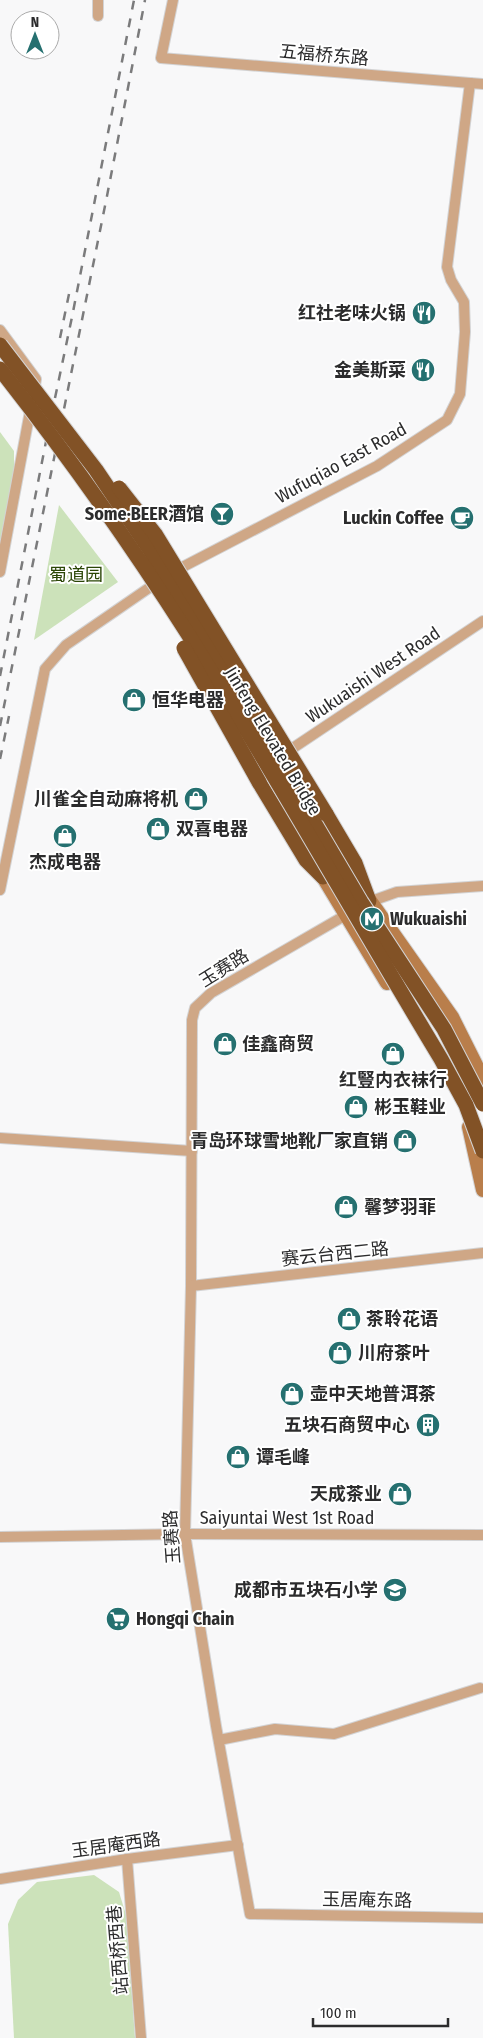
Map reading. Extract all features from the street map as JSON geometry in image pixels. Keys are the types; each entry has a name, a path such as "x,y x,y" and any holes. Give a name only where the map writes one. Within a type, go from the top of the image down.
{"highway":[{"name":"Jinfeng Elevated Bridge","path":"0,346 96,470 150,550 212,649 360,902 444,1029 483,1104"},
{"name":"Jinfeng Elevated Bridge","path":"0,369 38,425 76,470 135,553 208,668 441,1059 466,1105 483,1151"},
{"path":"0,379 38,425"},
{"path":"76,470 180,639 259,782 306,860 323,877"},
{"path":"96,470 116,483 155,534 326,814 355,864 370,901"}],"main road":[{"path":"36,379 58,411"},
{"path":"72,431 176,570 280,756 370,901 452,1017 483,1079 475,1103 470,1133"},
{"path":"154,585 323,877 464,1110 483,1190"}],"street":[{"path":"98,0 98,16"},
{"name":"五福桥东路","path":"173,0 162,58 483,84"},
{"name":"Wufuqiao East Road","path":"0,890 45,669 66,645 176,570 377,466 447,420 460,394 465,332 464,302 450,280 447,267 470,83"},
{"path":"0,330 36,379 38,425 0,572"},
{"path":"60,458 154,585"},
{"name":"Wukuaishi West Road","path":"280,756 483,621"},
{"name":"玉赛路","path":"250,1914 185,1534 191,1286 192,1020 195,1008 211,993 370,901 397,892 483,886"},
{"path":"0,1138 192,1151"},
{"name":"赛云台西二路","path":"191,1286 483,1253"},
{"name":"Saiyuntai West 1st Road","path":"0,1536 185,1534 483,1535"},
{"path":"219,1740 275,1729 334,1734 480,1688"},
{"name":"玉居庵西路","path":"0,1880 127,1859 238,1845"},
{"name":"站西桥西巷","path":"127,1859 142,2038"},
{"name":"玉居庵东路","path":"250,1914 483,1918"}],"green space":[{"path":"0,432 14,451 14,478 0,554"},
{"name":"蜀道园","path":"59,505 118,582 34,640"},
{"path":"94,1875 119,1892 126,1915 135,2038 14,2038 8,1924 18,1900 37,1882"}],"railway":[{"path":"55,398 134,0"},
{"path":"0,726 145,0"},
{"path":"60,338 70,289"},
{"path":"0,676 52,411"},
{"path":"0,759 9,716"}],"place":[{"name":"红社老味火锅","path":"424,313"},
{"name":"金美斯菜","path":"423,370"},
{"name":"Some·BEER酒馆","path":"222,514"},
{"name":"Luckin Coffee","path":"462,518"},
{"name":"恒华电器","path":"134,700"},
{"name":"川雀全自动麻将机","path":"196,799"},
{"name":"双喜电器","path":"158,829"},
{"name":"杰成电器","path":"65,836"},
{"name":"Wukuaishi","path":"372,919"},
{"name":"佳鑫商贸","path":"225,1044"},
{"name":"红豎内衣袜行","path":"393,1054"},
{"name":"彬玉鞋业","path":"356,1107"},
{"name":"青岛环球雪地靴厂家直销","path":"405,1141"},
{"name":"馨梦羽菲","path":"346,1207"},
{"name":"茶聆花语","path":"349,1319"},
{"name":"川府茶叶","path":"340,1353"},
{"name":"壶中天地普洱茶","path":"292,1394"},
{"name":"五块石商贸中心","path":"428,1425"},
{"name":"谭毛峰","path":"238,1457"},
{"name":"天成茶业","path":"400,1494"},
{"name":"成都市五块石小学","path":"395,1590"},
{"name":"Hongqi Chain","path":"118,1619"}]}
